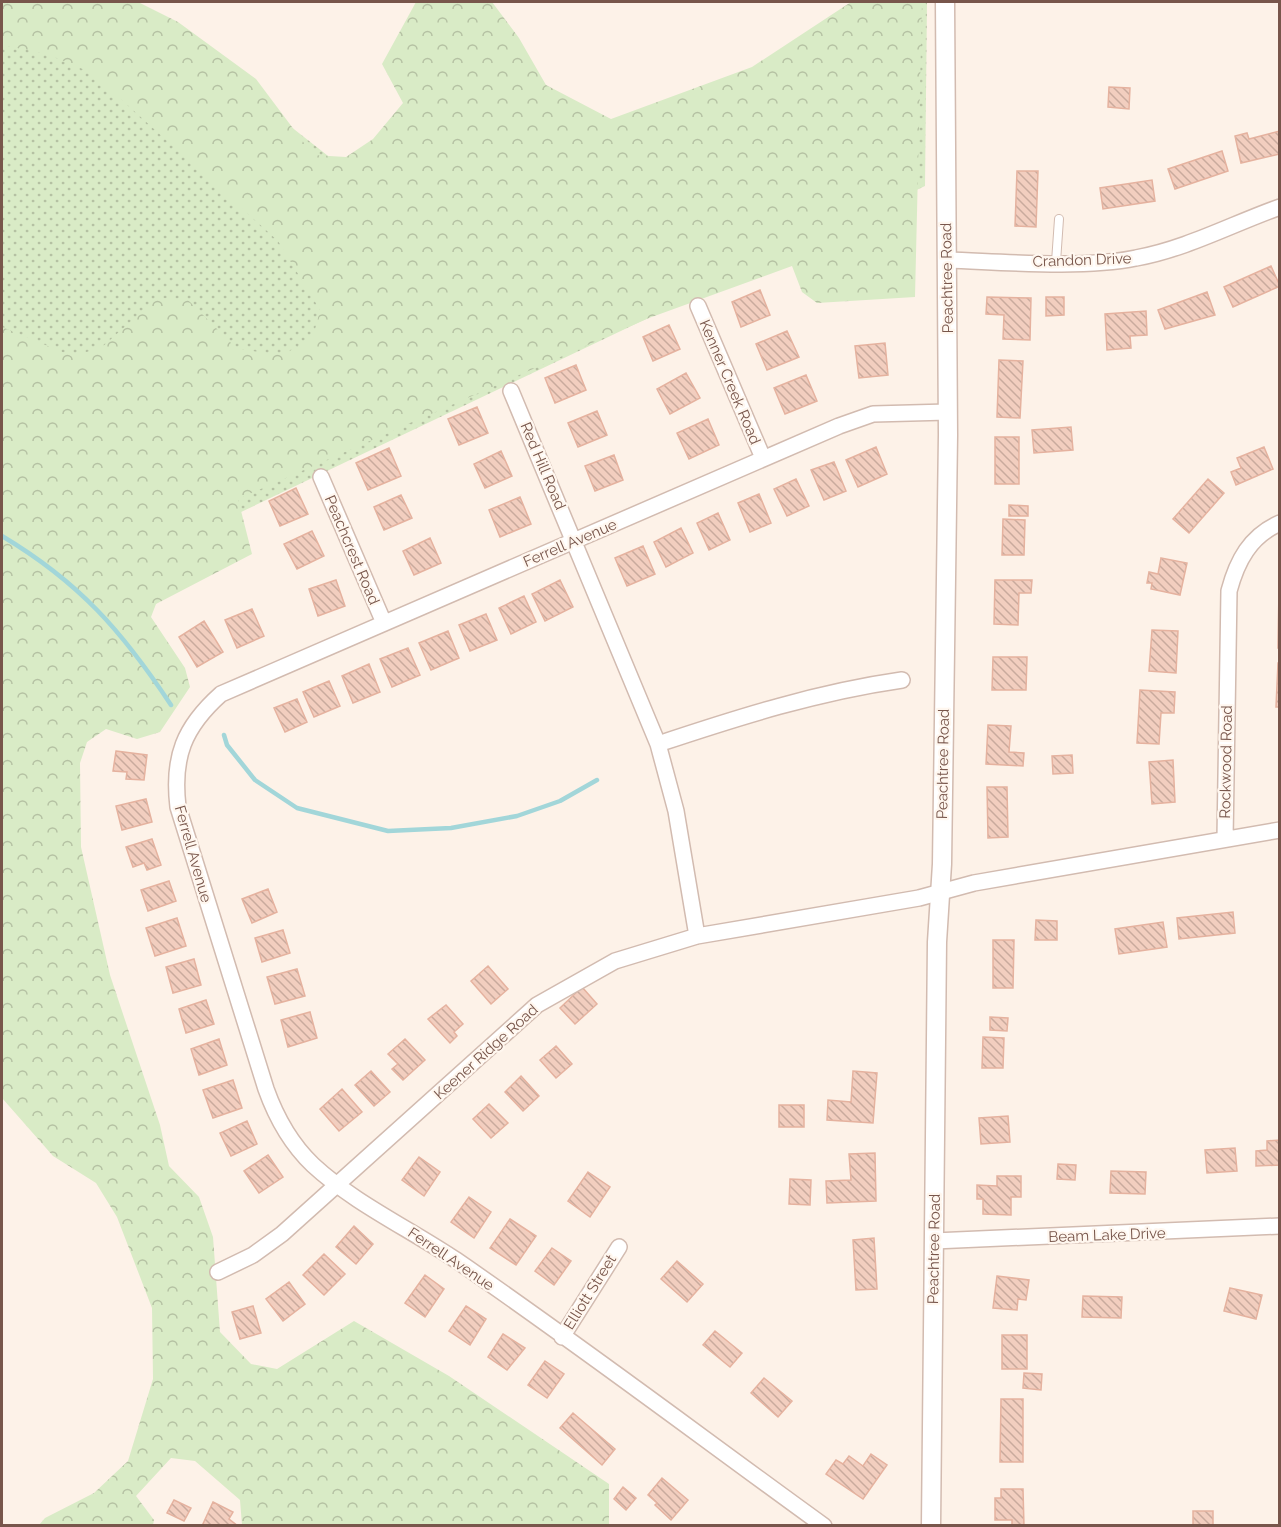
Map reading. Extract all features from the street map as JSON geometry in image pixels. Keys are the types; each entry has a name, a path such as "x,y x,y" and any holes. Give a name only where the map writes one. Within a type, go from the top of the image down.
{"street":[{"name":"Peachtree Road","path":"932,1526 937,942 940,893 948,412 945,2"},
{"name":"Crandon Drive","path":"948,260 1056,262 1138,258 1177,248 1280,207"},
{"name":"Kenner Creek Road","path":"698,306 763,458"},
{"name":"Red Hill Road","path":"511,391 658,744 676,811 697,936"},
{"name":"Ferrell Avenue","path":"824,1526 456,1260 338,1184 313,1165 294,1144 272,1106 178,807 175,782 179,753 189,728 201,711 221,694 763,458 873,414 948,412"},
{"name":"Peachcrest Road","path":"321,477 384,623"},
{"name":"Rockwood Road","path":"940,893 974,883 1226,839 1229,591 1238,561 1252,541 1280,523"},
{"path":"658,744 758,711 831,692 902,680"},
{"path":"1226,839 1280,830"},
{"name":"Keener Ridge Road","path":"218,1272 232,1267 263,1248 338,1184 537,1005 615,961 697,936 940,893"},
{"name":"Beam Lake Drive","path":"934,1241 1280,1226"},
{"name":"Elliott Street","path":"562,1337 619,1247"}],"lane":[{"path":"1056,262 1059,219"}],"green space":[{"path":"2,2 132,2 486,280 860,2 927,2 925,186 2,626"},
{"path":"2,2 138,2 178,22 256,79 313,155 346,157 373,139 403,103 382,64 416,2 492,2 519,38 546,85 611,119 752,67 851,2 922,2 915,297 817,303 802,292 792,266 649,318 238,499 252,554 156,604 151,617 185,668 190,687 160,732 137,739 106,729 87,742 80,763 81,847 110,975 160,1125 169,1166 199,1197 213,1237 220,1332 251,1364 277,1369 354,1321 449,1376 609,1484 609,1525 242,1525 240,1500 195,1461 171,1458 136,1496 154,1520 153,1525 39,1525 45,1518 94,1493 128,1461 153,1379 152,1308 117,1217 96,1183 53,1156 2,1098 2,327 72,356 101,348 157,298 187,299 237,349 283,355 313,337 320,310 278,241 92,73 47,54 2,45"}],"building":[{"path":"1109,87 1130,88 1129,109 1108,107"},
{"path":"1280,131 1280,154 1241,163 1235,136 1247,133 1249,139"},
{"path":"1222,151 1228,171 1175,189 1168,169"},
{"path":"1017,171 1038,171 1036,227 1015,226"},
{"path":"1152,180 1155,201 1103,209 1100,188"},
{"path":"1271,266 1280,286 1233,307 1224,287"},
{"path":"760,290 770,315 741,327 732,302"},
{"path":"1207,292 1215,315 1165,329 1158,310"},
{"path":"987,297 1031,298 1030,340 1003,339 1004,315 986,314"},
{"path":"1046,297 1064,297 1064,315 1046,316"},
{"path":"1146,311 1147,335 1130,336 1131,348 1107,350 1105,314"},
{"path":"669,325 680,349 653,361 643,337"},
{"path":"787,331 799,357 767,370 756,344"},
{"path":"885,343 888,375 859,378 855,346"},
{"path":"999,360 1023,361 1020,418 997,417"},
{"path":"576,365 586,390 555,403 545,378"},
{"path":"686,373 700,398 670,414 657,389"},
{"path":"806,375 817,401 785,414 774,388"},
{"path":"477,407 488,433 459,445 448,419"},
{"path":"597,411 607,435 578,447 568,423"},
{"path":"708,419 719,445 689,459 677,433"},
{"path":"1071,427 1073,450 1034,453 1032,430"},
{"path":"995,437 1019,437 1019,484 995,484"},
{"path":"876,447 887,474 858,487 846,460"},
{"path":"1264,447 1273,469 1236,485 1231,472 1241,468 1237,458"},
{"path":"389,448 401,476 368,490 356,463"},
{"path":"501,451 512,476 485,488 474,464"},
{"path":"614,455 623,480 595,491 585,466"},
{"path":"834,462 846,491 824,500 811,470"},
{"path":"796,479 809,506 787,516 774,489"},
{"path":"1208,479 1224,493 1189,533 1173,519"},
{"path":"296,488 308,514 280,526 269,501"},
{"path":"759,494 771,523 750,532 738,503"},
{"path":"401,495 412,518 384,530 374,507"},
{"path":"520,497 531,524 500,537 489,510"},
{"path":"1009,505 1028,506 1028,516 1009,516"},
{"path":"718,513 730,540 709,550 697,523"},
{"path":"1003,519 1025,520 1024,555 1002,555"},
{"path":"681,528 693,553 666,567 654,542"},
{"path":"312,531 324,556 297,569 284,544"},
{"path":"430,538 441,563 414,575 403,551"},
{"path":"643,546 655,574 627,586 615,558"},
{"path":"1161,558 1187,563 1180,595 1151,589 1152,583 1147,583 1149,572 1158,574"},
{"path":"336,580 345,606 318,616 309,589"},
{"path":"560,580 573,607 545,621 532,594"},
{"path":"995,580 1032,580 1031,593 1019,593 1018,625 994,624"},
{"path":"1279,589 1280,648 1278,648"},
{"path":"524,596 536,622 511,634 499,608"},
{"path":"252,609 264,636 237,648 225,620"},
{"path":"486,614 497,640 470,651 459,625"},
{"path":"204,621 223,652 197,667 179,637"},
{"path":"1152,630 1178,631 1176,673 1149,671"},
{"path":"448,631 459,658 431,670 419,643"},
{"path":"408,648 420,675 392,687 380,659"},
{"path":"993,657 1027,657 1026,690 992,690"},
{"path":"1278,663 1280,663 1280,707 1276,707"},
{"path":"369,664 380,692 353,703 342,676"},
{"path":"329,681 340,706 314,717 303,692"},
{"path":"1140,690 1175,692 1174,713 1161,713 1159,744 1137,743"},
{"path":"297,699 307,722 285,732 274,708"},
{"path":"988,725 1011,726 1009,752 1024,753 1023,766 986,764"},
{"path":"116,751 147,755 144,780 126,779 127,772 113,771"},
{"path":"1072,755 1073,773 1053,774 1052,756"},
{"path":"1173,760 1175,802 1152,804 1149,762"},
{"path":"987,787 1007,787 1008,837 988,838"},
{"path":"146,799 152,822 122,830 116,806"},
{"path":"152,839 161,865 147,870 144,863 133,867 126,847"},
{"path":"169,881 176,901 148,911 141,890"},
{"path":"268,889 277,912 252,923 242,899"},
{"path":"1233,912 1235,933 1179,939 1177,918"},
{"path":"177,918 186,946 155,956 146,928"},
{"path":"1036,920 1057,921 1057,940 1035,940"},
{"path":"1163,922 1167,947 1119,954 1115,929"},
{"path":"283,930 290,953 262,962 255,938"},
{"path":"993,940 1014,940 1013,988 993,988"},
{"path":"194,959 201,985 173,993 166,967"},
{"path":"488,966 508,989 491,1004 471,981"},
{"path":"297,969 305,996 275,1004 267,977"},
{"path":"582,987 597,1004 575,1024 560,1008"},
{"path":"206,1000 214,1024 186,1033 179,1009"},
{"path":"446,1005 463,1024 454,1032 457,1036 450,1043 428,1019"},
{"path":"310,1012 317,1038 288,1047 281,1020"},
{"path":"990,1017 1008,1018 1007,1031 990,1030"},
{"path":"983,1037 1004,1038 1003,1068 982,1068"},
{"path":"219,1039 227,1065 199,1075 191,1049"},
{"path":"405,1039 425,1060 403,1080 392,1069 398,1064 388,1054"},
{"path":"556,1046 572,1064 556,1078 540,1060"},
{"path":"371,1071 390,1092 374,1106 355,1085"},
{"path":"853,1071 877,1073 873,1123 827,1120 828,1100 851,1102"},
{"path":"521,1076 539,1096 523,1111 505,1092"},
{"path":"233,1080 242,1108 213,1118 203,1090"},
{"path":"342,1089 362,1112 339,1131 320,1109"},
{"path":"489,1104 508,1123 491,1138 473,1119"},
{"path":"779,1105 804,1105 804,1127 779,1127"},
{"path":"1008,1116 1010,1142 981,1144 979,1118"},
{"path":"247,1121 257,1144 231,1156 220,1133"},
{"path":"1280,1140 1280,1165 1256,1166 1256,1151 1267,1150 1267,1141"},
{"path":"1235,1148 1237,1171 1207,1173 1205,1150"},
{"path":"875,1153 876,1201 827,1203 826,1181 851,1180 849,1154"},
{"path":"268,1155 283,1177 259,1193 244,1171"},
{"path":"419,1157 440,1172 424,1196 402,1180"},
{"path":"1058,1164 1076,1165 1075,1180 1057,1179"},
{"path":"1111,1171 1146,1172 1145,1194 1110,1193"},
{"path":"588,1172 610,1187 590,1217 568,1201"},
{"path":"997,1176 1021,1176 1021,1197 1011,1197 1011,1215 983,1214 983,1199 977,1199 977,1185 997,1186"},
{"path":"790,1179 811,1180 810,1205 789,1204"},
{"path":"469,1197 491,1212 474,1238 451,1222"},
{"path":"510,1219 536,1236 516,1265 490,1248"},
{"path":"354,1226 373,1244 356,1264 336,1247"},
{"path":"874,1238 877,1289 856,1290 853,1240"},
{"path":"552,1248 571,1261 554,1285 535,1271"},
{"path":"324,1254 345,1274 324,1295 303,1275"},
{"path":"677,1261 703,1284 687,1302 661,1279"},
{"path":"425,1275 444,1289 425,1317 405,1303"},
{"path":"997,1276 1029,1280 1026,1300 1018,1299 1017,1310 993,1308"},
{"path":"289,1282 305,1304 283,1321 266,1299"},
{"path":"1230,1288 1262,1295 1256,1319 1224,1311"},
{"path":"1083,1296 1122,1297 1121,1318 1082,1317"},
{"path":"253,1306 261,1333 240,1339 232,1312"},
{"path":"466,1306 486,1319 470,1345 449,1331"},
{"path":"715,1331 742,1353 730,1367 703,1345"},
{"path":"503,1334 525,1348 507,1370 488,1357"},
{"path":"1002,1335 1027,1335 1027,1369 1002,1369"},
{"path":"545,1361 564,1374 547,1398 528,1385"},
{"path":"1024,1373 1042,1374 1041,1390 1023,1388"},
{"path":"764,1378 792,1401 778,1417 751,1393"},
{"path":"1001,1399 1023,1399 1023,1462 1000,1462"},
{"path":"573,1413 615,1449 602,1465 560,1428"},
{"path":"871,1454 887,1465 863,1499 826,1474 836,1460 843,1464 849,1456 863,1466"},
{"path":"662,1478 688,1500 671,1520 648,1495"},
{"path":"623,1487 636,1498 626,1510 614,1499"},
{"path":"1001,1489 1023,1489 1024,1526 1012,1526 1012,1520 995,1520 995,1498 1001,1498"},
{"path":"174,1500 191,1508 184,1521 167,1513"},
{"path":"213,1502 233,1512 229,1519 238,1526 202,1526"},
{"path":"1193,1511 1213,1511 1213,1526 1193,1526"}],"waterway":[{"path":"2,536 54,571 97,610 135,654 171,705"},
{"path":"224,735 227,745 255,780 297,808 388,831 451,828 517,816 560,801 597,780"}]}
